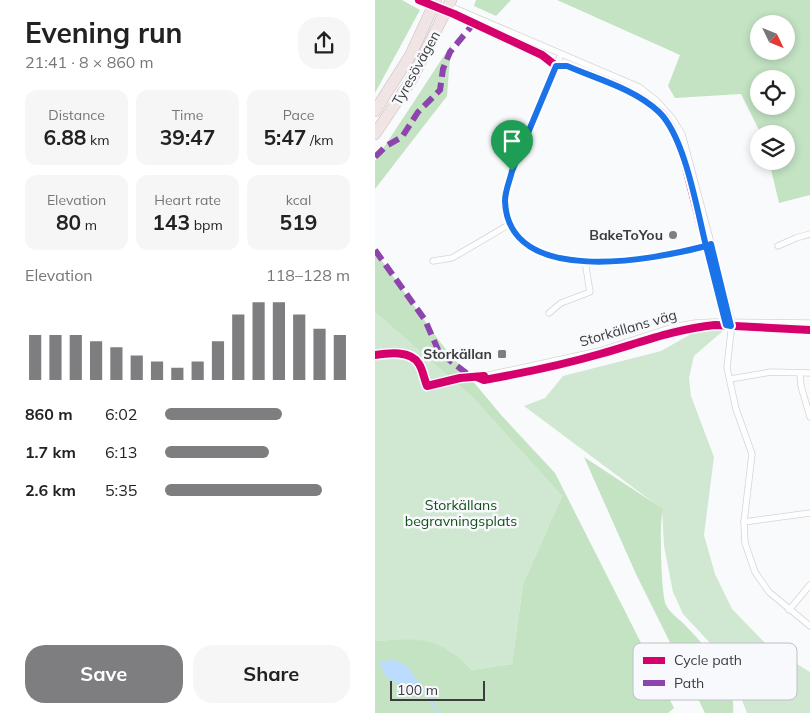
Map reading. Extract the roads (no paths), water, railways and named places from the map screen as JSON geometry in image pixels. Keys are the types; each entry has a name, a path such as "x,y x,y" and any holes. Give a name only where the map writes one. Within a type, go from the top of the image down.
{"highway":[{"name":"Tyresövägen","path":"375,111 410,56 436,0"},
{"name":"Tyresövägen","path":"375,134 419,66 452,4"}],"street":[{"path":"452,4 639,87 657,101 672,118 688,152 732,322 727,368 735,409 752,454 744,522 745,543 755,572 769,592 810,626"},
{"path":"561,54 512,171 505,198 510,224 521,239 531,247 552,256 585,261 661,257 711,244"},
{"path":"433,261 452,258 510,224"},
{"path":"778,246 810,234"},
{"path":"549,313 561,303 590,292 585,261"},
{"name":"Storkällans väg","path":"484,376 599,350 673,327 714,322 810,323"},
{"path":"729,379 771,372 810,374"},
{"path":"800,374 801,386 810,418"},
{"path":"744,522 810,512"},
{"path":"789,610 810,585"}],"water":[{"path":"395,660 406,665 424,689 424,694 416,692 407,682 402,685 387,676 379,661"}],"waterway":[{"path":"424,689 438,713"}],"place":[{"name":"BakeToYou","path":"673,235"},
{"name":"Storkällan","path":"502,354"}],"park label":[{"name":"Storkällans begravningsplats","path":"461,514"}]}
